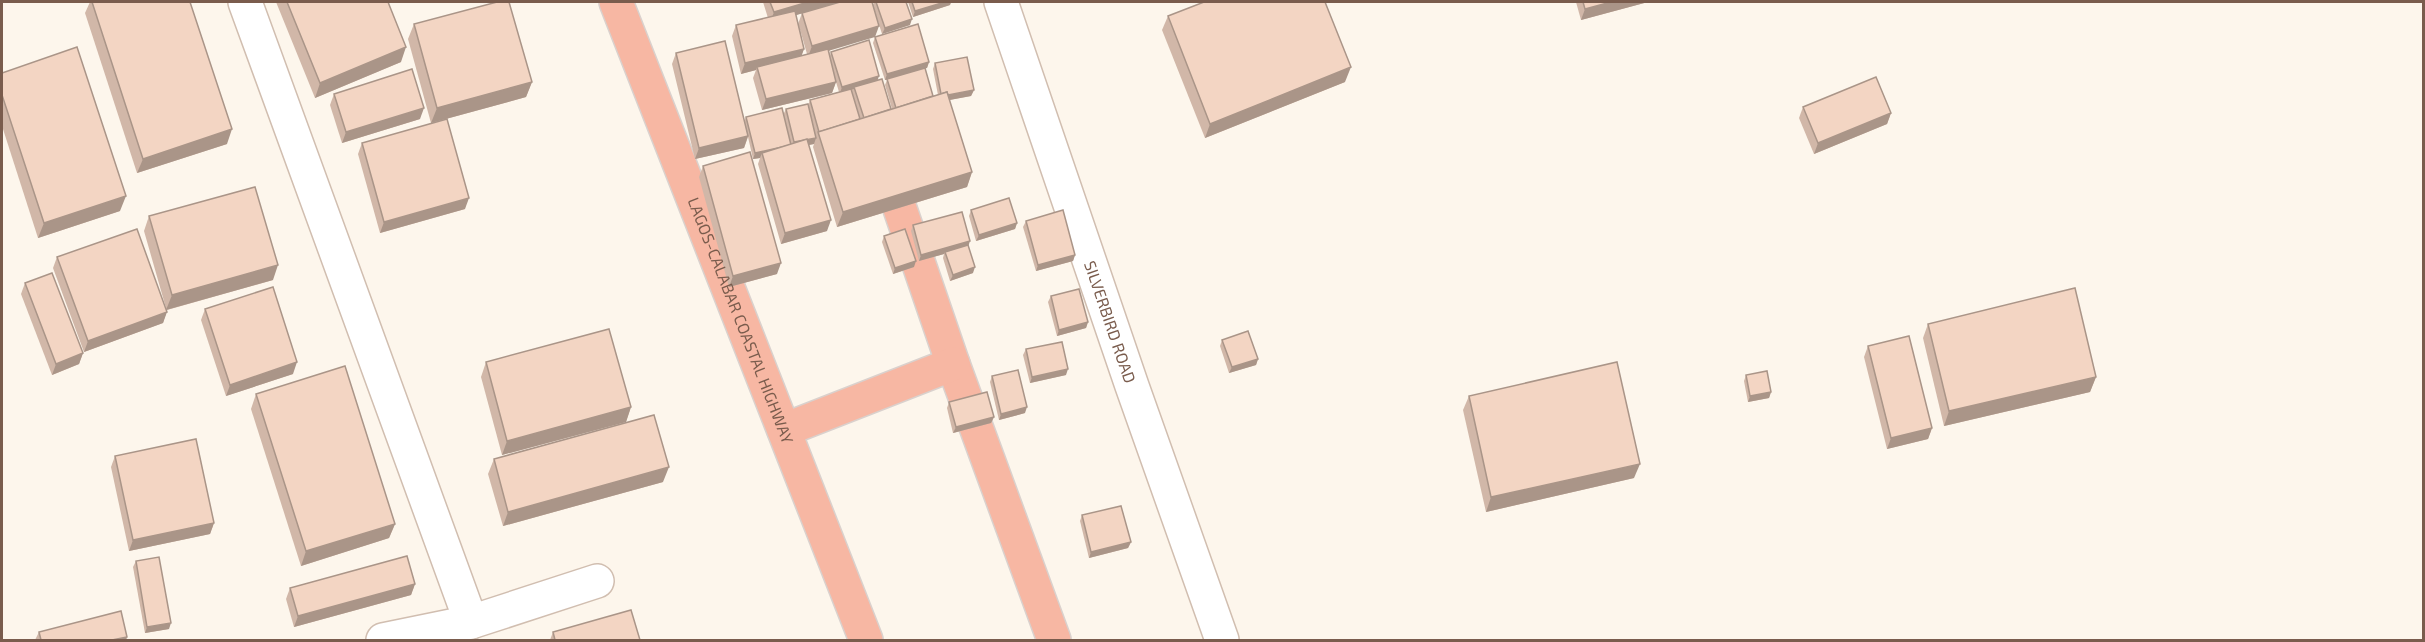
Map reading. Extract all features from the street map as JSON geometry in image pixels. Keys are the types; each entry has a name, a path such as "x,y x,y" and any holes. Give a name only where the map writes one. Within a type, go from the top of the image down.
{"highway":[{"name":"LAGOS-CALABAR COASTAL HIGHWAY","path":"616,2 866,640"},
{"path":"875,137 953,364 1054,640"},
{"path":"784,430 953,364"}],"street":[{"path":"245,2 471,622"},
{"name":"SILVERBIRD ROAD","path":"1001,2 1128,375 1222,640"},
{"path":"383,640 471,622 597,581"}],"building":[{"path":"92,2 190,2 232,129 143,159"},
{"path":"287,2 388,2 406,47 320,83"},
{"path":"497,2 509,2 532,82 437,108 414,24"},
{"path":"770,2 808,2 774,12"},
{"path":"840,2 872,2 879,26 812,46 802,13"},
{"path":"876,2 906,2 912,19 885,28"},
{"path":"912,2 945,2 915,11"},
{"path":"1204,2 1325,2 1351,67 1210,124 1168,16"},
{"path":"1583,2 1611,2 1585,9"},
{"path":"795,11 804,49 745,63 736,25"},
{"path":"918,24 929,62 887,74 875,37"},
{"path":"869,40 879,76 842,87 831,52"},
{"path":"725,41 748,136 699,148 676,53"},
{"path":"77,47 126,196 44,223 2,95 2,73"},
{"path":"828,49 836,82 766,99 757,67"},
{"path":"967,57 974,90 948,95 947,92 941,94 935,63"},
{"path":"925,68 933,96 896,108 887,79"},
{"path":"412,69 424,108 346,132 334,94"},
{"path":"1876,77 1891,113 1818,143 1803,107"},
{"path":"882,79 891,109 864,118 854,87"},
{"path":"851,89 860,119 819,132 810,100"},
{"path":"947,92 972,172 843,212 818,132"},
{"path":"808,104 816,138 794,142 786,109"},
{"path":"782,108 791,145 755,153 746,117"},
{"path":"447,119 469,198 384,222 362,143"},
{"path":"807,139 831,220 785,233 762,153"},
{"path":"750,152 781,263 733,276 703,166"},
{"path":"255,187 278,265 172,295 149,216"},
{"path":"1009,198 1017,223 979,235 971,210"},
{"path":"1063,210 1075,255 1038,265 1026,221"},
{"path":"962,212 970,241 921,255 913,225"},
{"path":"137,229 167,312 88,341 57,257"},
{"path":"905,229 916,261 895,268 884,236"},
{"path":"968,245 975,267 953,275 945,252"},
{"path":"52,273 83,353 56,364 25,283"},
{"path":"273,287 297,362 230,385 205,309"},
{"path":"2075,288 2096,377 1949,411 1928,324"},
{"path":"1079,289 1088,322 1059,330 1051,296"},
{"path":"609,329 631,407 507,441 486,362"},
{"path":"1248,331 1258,359 1232,367 1222,340"},
{"path":"1909,336 1932,428 1891,438 1868,346"},
{"path":"1062,342 1068,369 1032,377 1026,349"},
{"path":"1617,362 1640,464 1491,497 1469,396"},
{"path":"345,366 395,524 306,551 256,394"},
{"path":"1018,370 1027,407 1001,414 992,376"},
{"path":"1767,371 1771,392 1750,396 1746,375"},
{"path":"987,392 994,417 956,427 949,402"},
{"path":"654,415 669,467 508,512 494,459"},
{"path":"196,439 214,523 133,540 115,456"},
{"path":"1121,506 1131,542 1091,552 1082,515"},
{"path":"407,556 415,584 298,616 290,588"},
{"path":"159,557 171,623 147,627 136,561"},
{"path":"631,610 640,640 555,640 553,632"},
{"path":"121,611 127,637 112,640 41,640 39,632"}]}
